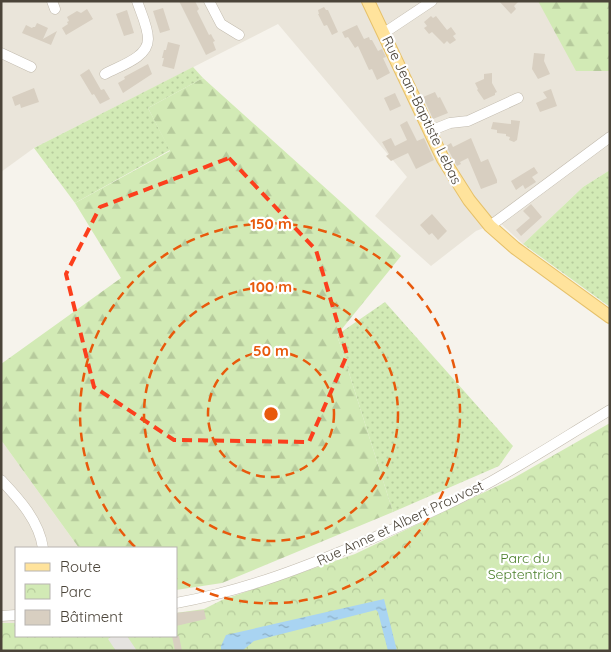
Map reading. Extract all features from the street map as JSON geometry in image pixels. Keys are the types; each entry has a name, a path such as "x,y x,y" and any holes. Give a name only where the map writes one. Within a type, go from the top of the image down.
{"main road":[{"name":"Rue Jean-Baptiste Lebas","path":"368,1 456,182 476,209 490,226 527,258 610,317"},
{"name":"Rue Jean-Baptiste Lebas","path":"597,309 610,321"}],"street":[{"path":"104,74 137,56 146,46 148,34 137,1"},
{"path":"209,1 221,24 239,35"},
{"path":"384,33 432,1"},
{"path":"1,53 30,67"},
{"path":"430,131 450,123 468,121 518,98"},
{"path":"490,226 610,137"},
{"name":"Rue Anne et Albert Prouvost","path":"178,603 228,592 279,576 333,555 429,513 506,473 610,410"},
{"path":"1,480 34,522 40,532 43,547"},
{"path":"1,616 15,615"}],"highlighted area":[{"path":"229,158 316,250 347,355 309,442 174,440 94,387 66,274 100,207"}],"shaded area":[{"path":"1,1 610,1 610,170 583,187 523,244 499,222 476,231 431,266 375,216 407,177 278,24 34,148 1,172"},
{"path":"1,440 78,547 15,547 15,623 1,623"},
{"path":"111,637 128,637 137,651 116,651 108,639"}],"green space":[{"path":"538,1 610,1 610,71 576,71"},
{"path":"193,67 203,78 148,108 170,150 75,203 34,148"},
{"path":"203,78 401,256 337,335 393,512 222,583 178,590 178,547 78,547 1,440 1,364 121,278 75,203 170,151 148,108"},
{"path":"610,170 610,307 523,244 583,187"},
{"path":"385,302 513,446 499,466 393,512 337,335"},
{"name":"Parc du Septentrion","path":"610,423 610,651 1,651 1,623 15,623 15,637 178,637 178,613 204,609 222,600 355,554 512,479"}],"water":[{"path":"384,599 397,651 388,651 376,610 254,641 242,651 221,651 226,635"}],"building":[{"path":"179,1 195,1 199,9 197,11 209,35 211,34 215,41 213,42 216,50 206,55"},
{"path":"499,1 519,1 514,6 516,9 511,14"},
{"path":"324,7 328,10 338,32 332,35 327,25 324,26 318,14 318,10"},
{"path":"163,8 170,30 160,33 153,11"},
{"path":"87,9 93,19 66,35 62,28 68,24 67,17 77,11 81,13"},
{"path":"127,10 134,33 124,36 116,14"},
{"path":"431,16 433,18 436,16 447,30 451,27 456,34 453,36 456,40 450,44 447,41 444,44 432,32 429,34 424,28 427,26 424,22"},
{"path":"37,23 48,28 43,39 57,31 51,45 22,33 26,25 32,28"},
{"path":"357,25 364,39 369,37 378,51 382,49 386,57 383,58 390,73 377,80 372,69 369,70 358,46 355,48 348,37 345,38 342,32"},
{"path":"168,42 180,45 174,69 162,66 164,50 166,50"},
{"path":"534,53 545,54 544,61 550,74 538,79 532,69"},
{"path":"148,64 152,74 123,93 118,83 125,79 124,77"},
{"path":"89,69 101,90 104,89 110,99 100,104 80,75"},
{"path":"492,73 492,83 497,92 495,95 484,100 477,90 475,83 484,79 484,74"},
{"path":"34,88 39,102 21,108 20,104 15,106 12,97"},
{"path":"551,89 557,106 540,112 536,103 547,98 543,92"},
{"path":"435,92 438,98 440,97 448,113 433,119 423,97"},
{"path":"395,93 401,106 390,111 384,98"},
{"path":"511,120 520,121 517,140 514,142 509,140 510,137 506,136 506,134 497,133 497,130 491,129 493,122 511,124"},
{"path":"407,121 417,141 424,138 434,160 416,169 408,153 391,161 386,156 389,154 382,142 391,138 395,146 407,140 400,125"},
{"path":"471,138 481,162 488,159 497,180 497,183 481,189 468,158 457,166 446,146 451,143 453,147"},
{"path":"534,167 538,173 532,177 536,182 525,189 523,185 516,190 511,181"},
{"path":"531,204 542,217 521,236 516,230 530,218 523,211"},
{"path":"432,214 447,231 438,240 432,233 429,235 420,225"},
{"path":"204,610 206,619 178,626 178,613"},
{"path":"179,636 182,651 175,651 172,637"}]}
